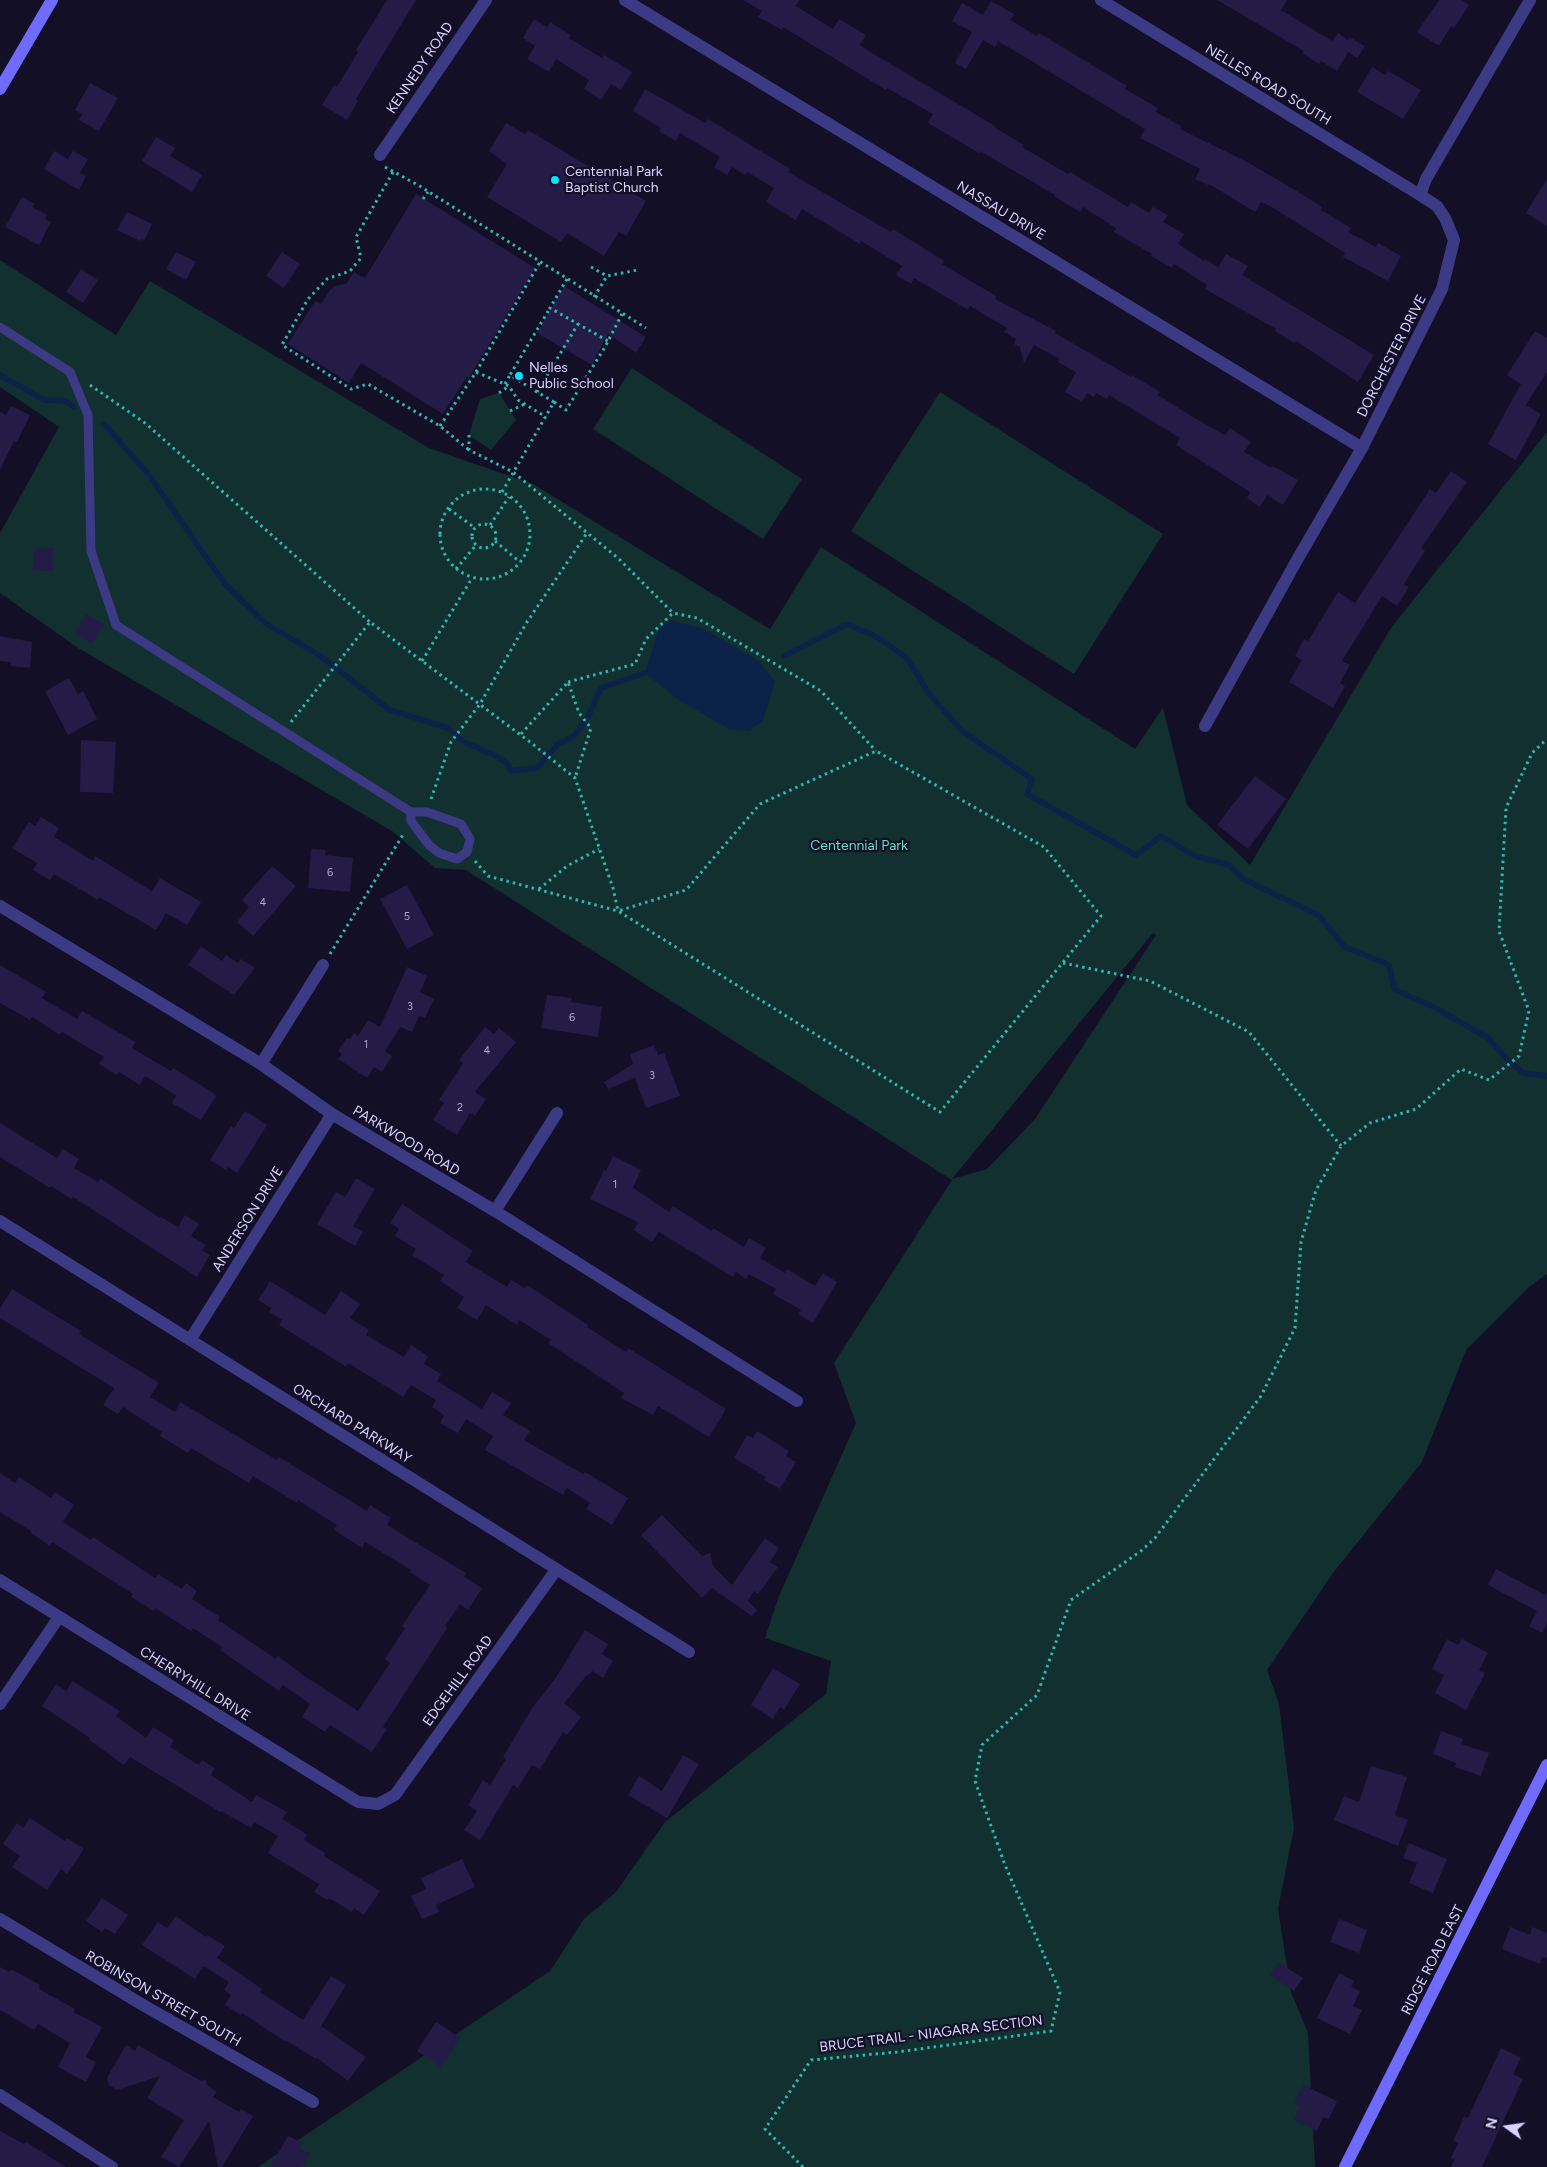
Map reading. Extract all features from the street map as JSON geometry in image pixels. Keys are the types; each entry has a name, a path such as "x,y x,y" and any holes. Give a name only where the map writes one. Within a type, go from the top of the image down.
{"main road":[{"path":"0,89 52,0"},
{"name":"RIDGE ROAD EAST","path":"1344,2167 1547,1765"}],"street":[{"name":"KENNEDY ROAD","path":"381,160 486,0"},
{"name":"NASSAU DRIVE","path":"625,0 1362,448"},
{"name":"NELLES ROAD SOUTH","path":"1100,0 1420,195"},
{"path":"1420,195 1426,179 1530,0"},
{"name":"DORCHESTER DRIVE","path":"1204,726 1362,448 1442,289 1454,240 1445,218 1437,206 1420,195"},
{"name":"PARKWOOD ROAD","path":"0,906 261,1064 332,1114 495,1211 797,1401"},
{"path":"261,1064 323,965"},
{"path":"495,1211 557,1113"},
{"name":"ANDERSON DRIVE","path":"190,1340 332,1114"},
{"name":"ORCHARD PARKWAY","path":"0,1221 689,1652"},
{"name":"EDGEHILL ROAD","path":"378,1804 395,1795 556,1570"},
{"name":"CHERRYHILL DRIVE","path":"0,1580 358,1802 378,1804"},
{"path":"0,1704 59,1617"},
{"name":"ROBINSON STREET SOUTH","path":"0,1919 143,2006 313,2102"},
{"path":"0,2095 112,2167"}],"lane":[{"path":"0,326 70,372 88,415 91,551 116,625 411,812 427,812 461,824 470,839 467,852 457,859 439,853 428,845 411,821 411,812"}],"path":[{"path":"381,160 393,172 418,185 646,328"},
{"path":"393,172 356,238 362,258 350,271 327,279 308,299 282,345 351,389 368,384 440,426 469,450 513,472 619,559 673,612 697,618 821,692 876,751 1044,847 1101,916 940,1112 618,911 488,876 479,866"},
{"path":"423,199 428,192"},
{"path":"440,426 476,372 540,262"},
{"path":"591,267 607,276 638,270"},
{"path":"345,273 351,276"},
{"path":"594,296 607,276"},
{"path":"499,392 507,385 510,375 567,280"},
{"path":"550,308 608,341"},
{"path":"510,375 566,410 608,341 622,314"},
{"path":"537,392 578,324"},
{"path":"70,372 145,423 370,622 521,734 574,778 613,888 618,911"},
{"path":"476,372 507,385 518,400 546,417"},
{"path":"502,492 554,402"},
{"path":"510,410 525,403"},
{"path":"469,435 469,450"},
{"path":"490,489 502,492 519,504 526,515 529,527 527,551 511,571 498,577 472,578 456,569 445,554 440,536 441,524 454,502 464,494 476,490 490,489"},
{"path":"490,525 509,496"},
{"path":"449,509 475,528"},
{"path":"483,524 490,525 496,532 495,541 487,548 476,545 472,538 475,528 483,524"},
{"path":"427,812 451,742 480,704 527,622 587,533"},
{"path":"495,541 520,562"},
{"path":"456,569 476,545"},
{"path":"422,661 472,578"},
{"path":"521,734 568,682 635,664 646,639 673,612"},
{"path":"294,718 370,622"},
{"path":"568,682 579,713 592,728 574,778"},
{"name":"BRUCE TRAIL - NIAGARA SECTION","path":"803,2167 765,2129 811,2060 897,2052 1051,2031 1060,1992 1005,1865 975,1781 982,1745 1037,1695 1071,1600 1156,1538 1261,1396 1295,1328 1301,1242 1316,1190 1341,1146 1370,1124 1416,1109 1460,1069 1489,1080 1519,1056 1529,1011 1499,932 1506,808 1532,753 1547,739"},
{"path":"618,911 686,890 760,804 876,751"},
{"path":"323,965 408,826"},
{"path":"539,889 567,866 600,849"},
{"path":"1063,963 1150,981 1249,1032 1341,1146"}],"green space":[{"name":"Centennial Park","path":"0,260 116,335 150,281 429,448 533,484 770,629 821,547 1135,749 1163,708 1187,805 1250,865 1391,628 1547,432 1547,1274 1530,1286 1466,1350 1422,1462 1333,1573 1267,1670 1279,1704 1294,1828 1278,1909 1291,1992 1308,2033 1315,2167 258,2167 550,1971 584,1919 616,1892 665,1822 826,1694 831,1661 765,1638 779,1596 856,1423 834,1363 952,1180 466,870 435,868 392,831 78,648 0,593 0,533 59,427 0,387","holes":["1153,933 1156,935 1035,1119 987,1169 952,1179"]},
{"path":"632,368 802,479 763,539 593,429"},
{"path":"940,392 1163,534 1074,674 851,531"},
{"path":"499,393 516,420 491,450 469,435 480,399"}],"water":[{"path":"670,620 702,628 759,661 775,682 763,721 749,731 729,729 679,700 645,673 659,629"}],"building":[{"path":"387,0 416,0 356,99 358,101 347,120 322,105 334,85 337,87 358,52 356,50"},
{"path":"743,0 799,0 796,6 833,29 839,19 866,35 860,45 867,50 995,126 1024,145 1022,147 1068,174 1070,172 1128,207 1131,202 1149,213 1153,207 1168,215 1163,222 1184,234 1178,244 1204,261 1205,259 1218,267 1226,254 1248,266 1242,275 1374,355 1358,382 1296,341 1294,343 1275,331 1276,329 1205,289 1207,285 1174,264 1172,268 1151,256 1152,254 1114,232 1116,228 1083,207 1080,212 980,151 979,153 928,123 933,114 887,88 886,90 783,27 782,30 758,17 762,11"},
{"path":"1217,0 1287,0 1281,10 1307,26 1333,41 1338,33 1348,40 1349,37 1365,46 1357,58 1348,52 1337,71 1321,61 1319,64 1302,53 1304,51"},
{"path":"1439,0 1461,0 1469,5 1454,28 1451,26 1439,46 1417,32"},
{"path":"991,1 1014,14 1010,20 1037,36 1039,33 1127,86 1125,89 1158,108 1156,112 1181,126 1180,129 1249,163 1295,190 1322,207 1321,210 1351,228 1348,232 1376,247 1378,243 1401,256 1388,281 1343,257 1345,253 1270,206 1261,202 1255,212 1209,184 1195,179 1200,169 1140,138 1145,129 998,41 995,47 983,40 966,69 955,63 972,32 952,21 962,3 983,15"},
{"path":"534,19 547,27 550,22 571,35 569,38 602,58 604,55 632,72 621,90 611,84 601,100 584,89 589,80 556,59 549,72 527,59 535,46 523,38"},
{"path":"1372,67 1385,75 1388,71 1421,90 1403,119 1357,92"},
{"path":"90,83 118,98 99,131 79,120 82,114 75,110"},
{"path":"645,89 705,123 708,119 790,169 788,172 891,232 893,229 944,261 942,264 996,296 995,299 1056,331 1055,333 1131,377 1132,375 1160,392 1158,395 1193,417 1225,435 1230,428 1251,442 1244,452 1271,468 1273,466 1298,480 1283,505 1267,495 1260,507 1247,498 1250,492 1176,445 1180,438 1109,395 1107,399 1096,393 1094,397 1087,393 1082,402 1065,392 1076,372 1058,362 1060,359 1034,345 1024,363 1020,347 1014,344 1016,339 1004,332 1007,328 970,306 968,310 914,278 911,284 896,275 902,266 861,241 860,244 802,209 796,220 766,202 774,188 747,172 745,175 732,167 727,175 714,167 720,157 680,133 676,141 659,131 661,128 633,111"},
{"name":"Centennial Park Baptist Church","path":"506,123 525,134 528,130 646,201 626,236 619,232 604,256 567,233 561,242 487,197 507,164 489,151"},
{"path":"156,137 175,148 170,156 202,175 192,192 142,161"},
{"path":"54,151 68,159 73,151 88,159 80,173 86,176 79,190 44,169"},
{"path":"1547,179 1547,226 1526,213"},
{"path":"416,194 535,268 469,378 467,377 443,414 361,363 349,383 288,344 315,301 321,304 334,286 346,284 354,272 365,278"},
{"path":"22,197 34,204 32,207 47,215 45,219 51,222 39,245 5,227"},
{"path":"127,212 152,224 144,241 142,239 140,241 117,230"},
{"path":"176,252 196,262 186,280 166,269"},
{"path":"282,252 300,264 284,288 266,276"},
{"path":"81,269 98,280 83,303 66,292"},
{"path":"564,286 646,337 636,353 608,334 592,365 537,333"},
{"path":"1535,331 1547,338 1547,372 1526,405 1541,414 1516,460 1488,444 1521,384 1507,375"},
{"path":"11,406 30,415 17,442 14,441 0,470 0,412 6,415"},
{"path":"1451,471 1467,482 1421,548 1425,551 1404,584 1409,587 1397,606 1382,596 1342,661 1350,665 1340,683 1345,686 1333,708 1289,682 1302,660 1295,656 1304,639 1308,641 1338,592 1355,603 1430,489 1436,493"},
{"path":"53,548 53,571 33,571 33,549"},
{"path":"86,614 104,624 92,644 75,634"},
{"path":"0,636 32,642 30,668 11,666 11,662 0,661"},
{"path":"69,678 78,694 83,691 97,719 68,735 45,691"},
{"path":"81,740 116,742 113,793 80,792"},
{"path":"1255,776 1286,799 1248,849 1217,825"},
{"path":"41,817 59,828 54,837 93,861 95,856 152,891 160,878 201,902 187,925 166,913 156,930 99,897 98,900 54,874 50,880 33,870 37,863 12,848 29,822 35,826"},
{"path":"311,849 326,850 325,855 353,858 350,892 308,888"},
{"path":"272,866 296,886 253,936 237,922 249,907 242,900"},
{"path":"407,885 434,935 407,949 380,899"},
{"path":"201,946 222,961 226,955 238,963 241,959 255,968 234,995 188,965"},
{"path":"0,965 46,992 42,998 77,1019 82,1011 135,1042 132,1048 171,1071 173,1068 212,1092 216,1096 201,1120 172,1103 176,1095 145,1076 140,1085 119,1072 117,1075 99,1064 104,1057 62,1032 60,1035 32,1017 30,1020 0,1003"},
{"path":"407,967 427,976 420,992 434,999 425,1018 419,1016 412,1032 400,1027 385,1051 392,1056 382,1072 374,1067 367,1078 338,1059 342,1054 338,1051 347,1038 350,1039 354,1033 358,1036 368,1020 380,1027"},
{"path":"547,995 572,998 571,1002 602,1007 598,1037 541,1028"},
{"path":"485,1027 494,1034 499,1028 516,1042 475,1092 486,1099 475,1116 470,1113 457,1135 433,1120 444,1103 439,1100 463,1063 459,1060"},
{"path":"654,1045 658,1055 664,1053 680,1096 646,1108 635,1078 608,1089 604,1082 633,1064 630,1054"},
{"path":"245,1111 267,1125 237,1173 228,1167 226,1170 210,1160 231,1126 234,1128"},
{"path":"0,1123 57,1158 63,1149 79,1159 74,1168 98,1182 100,1178 160,1218 178,1227 185,1215 199,1224 191,1236 206,1245 202,1250 210,1255 197,1277 73,1197 72,1199 51,1186 50,1188 0,1157"},
{"path":"613,1156 641,1170 633,1188 669,1212 673,1206 712,1231 713,1228 744,1247 749,1238 766,1248 760,1258 785,1273 787,1269 815,1286 823,1273 837,1282 813,1323 798,1314 801,1310 773,1294 776,1289 749,1274 746,1279 736,1272 733,1277 659,1232 652,1242 634,1230 638,1222 590,1199"},
{"path":"356,1178 375,1189 353,1226 363,1232 355,1246 317,1224 336,1192 345,1197"},
{"path":"402,1204 473,1251 466,1262 507,1287 511,1280 525,1288 527,1285 626,1352 628,1348 726,1409 709,1437 658,1406 653,1415 621,1398 624,1393 548,1343 551,1340 519,1320 517,1325 486,1305 477,1320 457,1308 464,1297 440,1281 444,1275 412,1255 416,1249 395,1236 399,1229 390,1223"},
{"path":"270,1281 325,1315 341,1291 360,1304 350,1318 369,1330 366,1335 404,1357 411,1345 428,1356 424,1364 441,1374 437,1381 482,1409 492,1392 511,1403 503,1415 530,1431 524,1440 583,1474 585,1472 628,1498 612,1525 586,1509 590,1503 567,1488 563,1495 485,1450 493,1436 466,1419 458,1433 440,1423 444,1415 432,1407 436,1400 411,1385 403,1397 348,1363 345,1366 279,1325 282,1320 269,1312 271,1308 258,1300"},
{"path":"12,1289 81,1331 79,1334 159,1383 150,1397 175,1412 180,1402 277,1460 279,1457 367,1511 370,1505 391,1518 387,1525 466,1573 464,1577 482,1588 468,1610 460,1604 445,1626 447,1628 383,1727 387,1729 372,1752 330,1725 325,1732 302,1717 310,1704 283,1685 279,1691 220,1650 222,1647 193,1628 191,1631 155,1608 154,1611 131,1597 133,1594 52,1542 50,1546 31,1533 31,1531 0,1512 0,1473 15,1483 19,1477 51,1498 55,1492 74,1505 63,1522 91,1540 93,1537 155,1578 158,1574 182,1589 186,1583 197,1591 192,1599 220,1617 218,1620 276,1659 278,1656 358,1711 390,1663 385,1659 405,1628 402,1626 430,1585 410,1572 411,1570 365,1542 362,1548 334,1530 337,1525 298,1500 297,1503 253,1476 249,1483 191,1448 188,1453 160,1436 162,1432 123,1407 118,1414 103,1405 114,1388 0,1318 0,1308"},
{"path":"757,1431 789,1451 786,1456 796,1462 780,1489 764,1480 766,1477 734,1458 747,1435 753,1438"},
{"path":"662,1515 702,1556 710,1553 713,1566 732,1585 765,1538 779,1548 770,1562 778,1567 758,1594 754,1591 748,1601 757,1610 752,1616 712,1588 702,1598 641,1535"},
{"path":"1496,1569 1545,1595 1547,1592 1547,1623 1542,1633 1529,1626 1537,1611 1488,1585"},
{"path":"585,1630 608,1644 602,1654 613,1661 603,1678 592,1671 588,1674 564,1703 581,1717 567,1735 563,1732 540,1769 532,1765 518,1788 513,1785 480,1840 464,1830 477,1811 468,1805 483,1780 490,1785 506,1759 503,1757 532,1708 555,1679"},
{"path":"1447,1639 1458,1645 1462,1639 1488,1653 1479,1670 1485,1673 1466,1710 1435,1693 1444,1675 1432,1669"},
{"path":"773,1668 800,1684 784,1710 780,1707 773,1719 751,1705"},
{"path":"72,1681 120,1711 116,1716 146,1738 153,1727 174,1740 170,1747 199,1765 202,1760 215,1768 211,1775 252,1802 256,1795 287,1812 282,1819 308,1835 304,1840 325,1853 324,1856 380,1891 364,1915 354,1908 352,1912 329,1898 327,1900 314,1892 319,1884 268,1853 278,1836 254,1822 251,1828 220,1812 130,1757 124,1765 89,1740 90,1738 42,1706 56,1684 66,1691"},
{"path":"1441,1731 1463,1739 1461,1744 1489,1753 1481,1776 1455,1767 1456,1763 1433,1754"},
{"path":"683,1755 699,1764 667,1818 628,1795 639,1776 662,1791"},
{"path":"1371,1766 1407,1777 1395,1815 1408,1820 1398,1846 1334,1820 1344,1796 1359,1802"},
{"path":"30,1818 65,1841 67,1838 84,1849 67,1874 61,1869 47,1890 12,1867 20,1856 3,1844 17,1823 23,1828"},
{"path":"1409,1843 1447,1859 1433,1893 1409,1883 1417,1863 1403,1858"},
{"path":"462,1859 475,1887 436,1905 439,1912 422,1919 411,1896 426,1889 421,1878"},
{"path":"102,1898 128,1915 115,1934 105,1928 102,1932 86,1921"},
{"path":"176,1916 206,1937 207,1935 225,1946 217,1958 262,1989 260,1992 303,2020 331,1976 346,1985 321,2026 366,2057 348,2081 317,2058 284,2041 242,2013 241,2015 225,2005 231,1995 224,1990 229,1982 203,1966 195,1979 142,1945 158,1922 167,1928"},
{"path":"1339,1919 1367,1930 1359,1953 1330,1942"},
{"path":"1510,1927 1530,1935 1532,1927 1547,1933 1547,1958 1542,1957 1540,1964 1502,1949"},
{"path":"1278,1962 1303,1978 1294,1991 1270,1975"},
{"path":"0,1967 10,1972 11,1969 40,1985 39,1989 75,2009 74,2012 102,2027 86,2057 96,2062 86,2082 58,2067 70,2043 38,2024 34,2030 0,2010"},
{"path":"1339,1973 1354,1981 1351,1987 1360,1991 1353,2006 1362,2010 1350,2034 1317,2018"},
{"path":"436,2022 460,2038 441,2067 417,2051"},
{"path":"126,2045 135,2051 138,2045 201,2081 206,2079 207,2085 217,2092 213,2097 239,2112 241,2109 253,2116 222,2167 218,2167 209,2121 179,2167 161,2157 184,2120 147,2098 160,2076 117,2090 109,2085 107,2078"},
{"path":"1501,2048 1521,2058 1513,2074 1523,2079 1482,2167 1451,2167 1455,2159 1451,2158 1458,2143 1453,2141 1464,2117 1468,2118"},
{"path":"1303,2085 1337,2101 1329,2119 1323,2117 1317,2131 1294,2120 1300,2106 1294,2103"},
{"path":"0,2131 24,2144 26,2142 66,2167 0,2167"},
{"path":"288,2136 302,2143 299,2148 310,2154 302,2167 270,2167"}],"waterway":[{"path":"0,375 44,400 65,401 74,407"},
{"path":"103,424 149,475 224,583 265,623 319,655 390,710 448,728 462,741 496,756 508,764 510,771 537,768 558,744 575,735 589,715 601,688 645,673"},
{"path":"784,656 847,624 875,636 907,658 929,694 962,731 1032,779 1027,794 1136,855 1161,836 1195,856 1229,865 1243,879 1318,915 1345,947 1389,965 1394,989 1436,1008 1488,1038 1523,1073 1547,1076"}],"place":[{"name":"Centennial Park Baptist Church","path":"555,180"},
{"name":"Nelles Public School","path":"519,376"}]}
